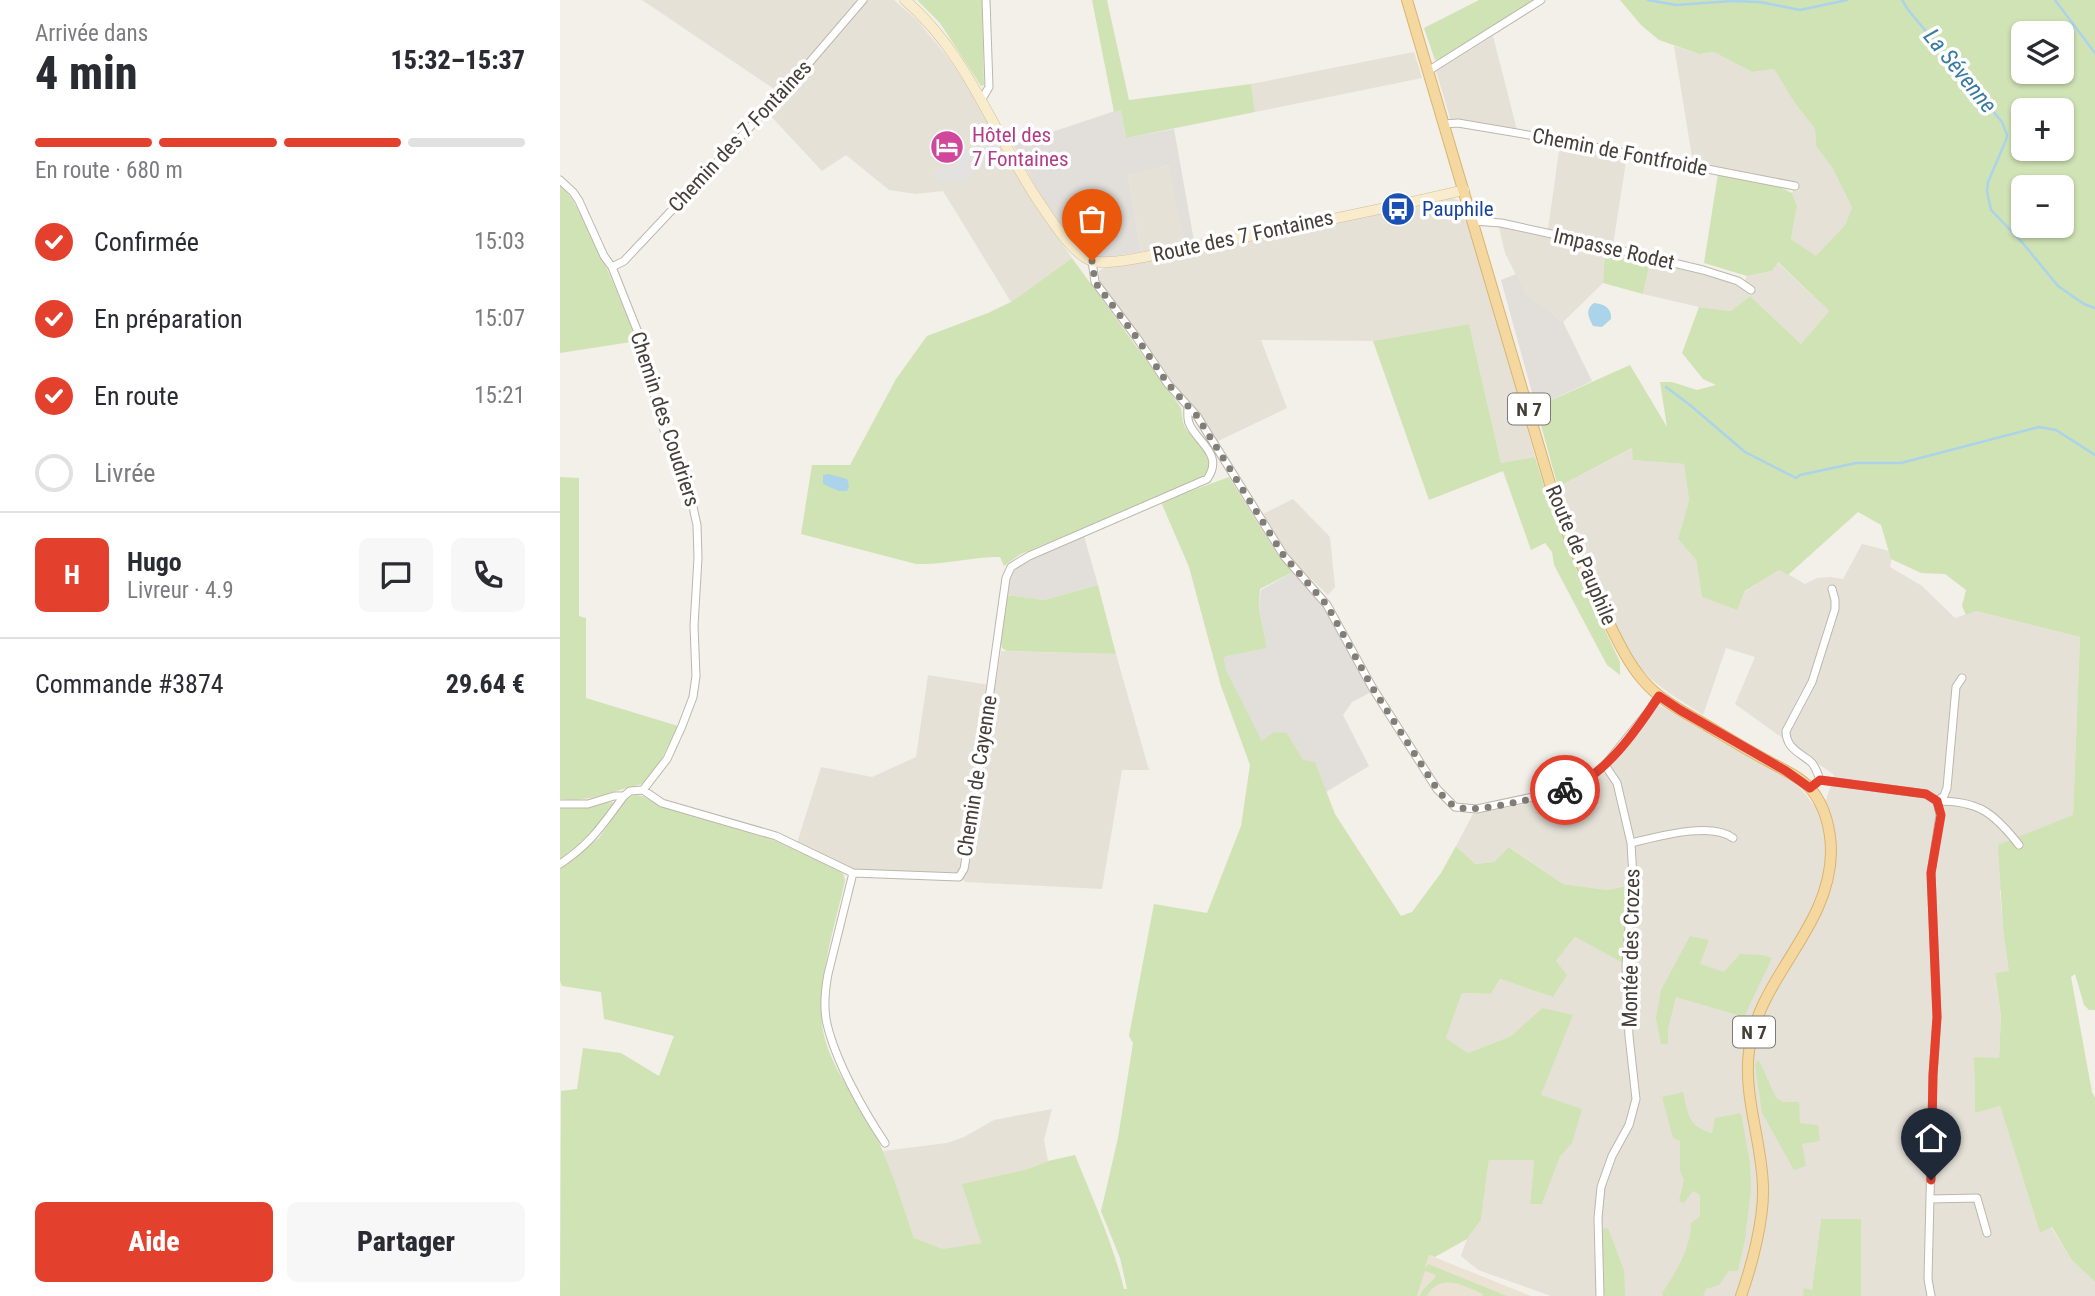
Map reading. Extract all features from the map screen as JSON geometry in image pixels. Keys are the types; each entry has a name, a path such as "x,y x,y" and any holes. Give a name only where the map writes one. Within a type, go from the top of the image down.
{"main road":[{"name":"Route de Pauphile","path":"1407,0 1564,526 1625,656 1643,681 1659,696"},
{"name":"N 7","path":"1659,696 1810,788 1820,803 1830,838 1830,866 1820,907 1763,1007 1751,1040 1749,1083 1763,1188 1754,1253 1741,1296"}],"street":[{"name":"Chemin des 7 Fontaines","path":"612,267 624,261 797,77 863,0"},
{"path":"905,0 947,45 982,99 1037,199 1078,253 1092,261 1095,282 1168,384 1197,416 1284,556 1327,605 1372,687 1446,800 1455,807 1466,809 1490,807 1570,789 1605,765 1659,696"},
{"path":"982,99 989,88 986,0"},
{"path":"1428,71 1541,0"},
{"name":"Chemin de Fontfroide","path":"1444,124 1458,123 1558,139 1795,186"},
{"name":"Chemin des Coudriers","path":"560,180 579,201 604,256 612,267 643,345 667,439 689,489 698,532 694,626 696,676 693,697 667,759 643,790"},
{"name":"Route des 7 Fontaines","path":"1092,261 1104,262 1162,253 1464,190"},
{"name":"Impasse Rodet","path":"1473,220 1561,236 1703,270 1738,281 1751,290"},
{"name":"Chemin de Cayenne","path":"643,790 662,803 776,836 853,873 959,877 964,869 970,834 1006,578 1011,568 1029,556 1207,479 1212,472 1212,460 1189,424 1188,406"},
{"path":"1820,780 1814,765 1792,748 1786,731 1812,682 1835,609 1836,600 1832,589"},
{"path":"1937,801 1944,796 1947,788 1955,687 1962,678"},
{"name":"Montée des Crozes","path":"1600,1296 1598,1218 1601,1187 1612,1156 1629,1125 1636,1099 1626,975 1633,878 1631,843 1617,783 1605,765"},
{"path":"1810,788 1820,780 1926,794 1937,801 1959,801 1986,810 2018,845"},
{"path":"560,864 595,836 624,796 630,791 643,790"},
{"path":"560,804 588,804 614,796 624,796"},
{"path":"1931,1296 1928,1279 1937,1017 1931,873 1941,815 1937,801"},
{"path":"1631,843 1696,831 1725,833 1733,838"},
{"path":"853,873 825,990 826,1022 833,1046 884,1143"},
{"path":"1930,1199 1977,1198 1987,1233"}],"shaded area":[{"path":"642,0 894,0 917,20 949,59 1032,201 1072,258 1011,302 943,191 916,194 889,190 846,155 822,171 767,112 783,95"},
{"path":"1493,36 1517,130 1451,121 1436,71"},
{"path":"1674,46 1699,54 1714,52 1752,72 1774,69 1794,102 1815,129 1816,146 1833,169 1852,208 1845,225 1816,257 1791,239 1797,206 1792,193 1797,182 1693,163"},
{"path":"1414,52 1422,78 1255,112 1251,84"},
{"path":"1121,109 1126,138 1174,129 1194,241 1184,243 1169,165 1128,174 1141,252 1108,257 1088,254 1078,246 1045,204 1013,145"},
{"path":"993,134 1004,151 963,181 939,182 934,172 943,167 958,166 955,160"},
{"path":"1560,144 1627,155 1613,245 1548,229"},
{"path":"1170,165 1184,243 1141,252 1128,173"},
{"path":"1452,198 1460,201 1502,335 1535,457 1501,463 1469,324 1373,341 1261,340 1287,408 1216,442 1199,412 1185,401 1168,380 1098,280 1099,271 1104,268"},
{"path":"1499,227 1605,249 1603,283 1563,322 1527,297 1505,253"},
{"path":"1650,262 1730,281 1741,288 1747,276 1772,271 1777,262 1829,311 1801,344 1750,296 1731,311 1699,307 1643,294"},
{"path":"1516,274 1527,296 1563,322 1592,381 1536,407 1501,280"},
{"path":"1633,448 1634,460 1684,464 1689,500 1678,539 1696,560 1702,597 1737,609 1745,592 1779,569 1805,584 1817,578 1843,579 1862,544 1893,552 1890,567 1922,586 1955,618 1976,611 2080,637 2073,815 2000,891 2010,971 1995,974 2001,1016 1999,1059 1974,1057 1975,1112 2000,1106 2040,1233 2051,1227 2071,1259 2095,1282 2095,1296 1861,1296 1860,1219 1821,1219 1812,1291 1805,1289 1803,1296 1551,1296 1478,1270 1461,1256 1467,1239 1481,1220 1489,1160 1534,1160 1530,1204 1542,1204 1560,1157 1572,1143 1541,1096 1542,1008 1511,1036 1468,1053 1446,1038 1462,993 1491,994 1500,979 1553,997 1556,961 1575,937 1630,966 1636,904 1636,883 1607,890 1563,884 1510,847 1494,862 1475,864 1456,846 1473,814 1561,797 1579,790 1615,762 1659,705 1788,778 1815,806 1826,800 1834,775 1735,704 1755,657 1726,648 1703,715 1651,679 1635,662 1597,588 1558,487"},
{"path":"1293,499 1330,537 1335,587 1328,595 1293,562 1263,514"},
{"path":"1084,536 1098,585 1044,600 1006,595 1012,574 1018,566"},
{"path":"1293,572 1324,605 1371,692 1352,702 1343,715 1369,766 1326,792 1315,763 1303,761 1287,733 1262,742 1226,670 1224,657 1267,648 1259,609 1261,590"},
{"path":"1001,651 1116,654 1149,770 1122,770 1102,889 966,882 953,872 944,875 851,869 797,843 821,767 872,777 916,757 928,675 995,686"},
{"path":"1052,1109 1044,1140 1048,1161 1028,1169 963,1184 981,1243 942,1250 914,1238 883,1151 947,1143 994,1120"},
{"path":"1429,1255 1531,1296 1417,1296"}],"green space":[{"path":"917,0 982,0 984,85 981,86 940,23"},
{"path":"1092,0 1107,0 1129,100 1251,84 1255,112 1126,138 1121,110 1114,112"},
{"path":"1479,0 1535,0 1441,59 1435,60 1424,28"},
{"path":"1620,0 2095,0 2095,1010 2089,1010 2084,1005 2075,974 2071,977 2095,1098 2095,1282 2071,1259 2052,1227 2040,1233 2000,1106 1975,1113 1974,1057 1999,1058 2001,1016 1995,973 2009,971 2003,929 1998,845 2073,815 2080,637 1976,611 1966,615 1962,606 1966,590 1945,574 1921,573 1891,559 1881,525 1858,512 1788,575 1779,570 1745,591 1737,610 1702,597 1696,560 1678,539 1689,500 1684,464 1633,460 1632,448 1558,487 1536,407 1630,365 1667,427 1660,382 1672,382 1697,390 1716,385 1703,379 1682,353 1699,307 1731,311 1750,296 1801,344 1829,311 1778,262 1772,271 1747,276 1704,263 1718,174 1780,187 1792,193 1797,206 1791,239 1816,256 1845,225 1852,208 1833,169 1816,146 1815,129 1794,102 1774,69 1752,72 1714,52 1699,54 1659,40 1641,25"},
{"path":"560,185 576,206 607,269 634,335 631,342 560,353"},
{"path":"1605,249 1650,262 1643,294 1603,283"},
{"path":"1072,258 1181,408 1184,425 1209,458 1207,472 1198,480 1021,554 1004,566 1000,557 916,564 801,534 812,465 850,465 896,379 927,336 1011,302"},
{"path":"1469,324 1501,463 1535,457 1552,511 1620,662 1620,675 1607,665 1554,565 1552,552 1545,543 1531,550 1503,471 1429,500 1373,341"},
{"path":"560,477 579,478 579,616 586,618 586,698 678,726 660,762 645,783 574,800 560,799"},
{"path":"1229,477 1279,557 1293,572 1260,589 1259,609 1267,648 1224,657 1226,670 1262,741 1274,732 1287,733 1303,760 1315,762 1335,814 1401,916 1412,912 1441,873 1456,846 1475,864 1494,862 1509,847 1563,884 1607,890 1630,885 1623,963 1575,937 1556,961 1567,975 1553,997 1500,979 1491,994 1462,993 1446,1038 1468,1053 1511,1036 1542,1008 1573,1015 1541,1095 1582,1109 1572,1143 1560,1157 1542,1204 1530,1204 1534,1160 1489,1160 1481,1220 1467,1239 1435,1257 1429,1255 1425,1268 1428,1264 1507,1296 1482,1296 1483,1294 1468,1288 1445,1283 1432,1289 1427,1296 1420,1296 1436,1275 1425,1271 1417,1296 560,1296 561,1091 577,1089 583,1048 621,1053 659,1076 674,1036 604,1019 601,992 562,986 560,981 560,868 599,838 627,798 637,795 776,841 838,869 844,875 845,881 822,987 824,1037 835,1064 878,1141 914,1238 943,1249 981,1243 962,1184 1075,1155 1108,1238 1124,1289 1127,1289 1120,1258 1101,1211 1118,1138 1133,1043 1129,1036 1154,904 1207,913 1241,826 1250,765 1221,686 1189,567 1161,502"},
{"path":"1098,585 1116,654 1007,651 1002,648 1006,595 1044,600"},
{"path":"614,803 586,840 560,859 560,806 573,808"},
{"path":"1690,936 1709,940 1700,964 1724,972 1740,954 1772,958 1744,1017 1676,997 1668,1029 1668,1044 1661,1044 1656,1018 1661,990"},
{"path":"1757,1060 1776,1098 1783,1102 1799,1102 1800,1123 1818,1125 1820,1141 1802,1144 1806,1166 1794,1170 1762,1113 1755,1065"},
{"path":"1683,1092 1690,1118 1698,1127 1712,1133 1715,1118 1741,1113 1750,1164 1751,1189 1738,1271 1729,1271 1719,1285 1706,1289 1703,1296 1663,1296 1662,1293 1686,1250 1691,1223 1700,1216 1700,1195 1693,1191 1684,1203 1679,1201 1684,1180 1680,1171 1680,1141 1673,1138 1662,1097"},
{"path":"1821,1219 1861,1219 1861,1296 1803,1296 1804,1288 1812,1290"},
{"path":"1608,1228 1624,1270 1625,1296 1604,1296 1602,1229"}],"water":[{"path":"1594,303 1604,306 1610,312 1611,319 1602,327 1593,326 1589,316 1589,308"},
{"path":"823,475 847,479 847,491 839,491 823,484"}],"waterway":[{"path":"1648,0 1676,5 1760,2 1800,10 1847,0"},
{"name":"La Sévenne","path":"1902,0 2002,122 2007,135 1988,182 1991,210 2058,286 2084,304 2095,308"},
{"path":"2055,0 2095,53"},
{"path":"1666,387 1745,452 1796,478 1856,463 1901,463 2039,427 2056,430 2095,455"}],"way so far":[{"path":"1092,261 1095,282 1168,384 1197,416 1284,556 1327,605 1372,687 1446,800 1455,807 1477,809 1565,790"}],"place":[{"name":"Hôtel des 7 Fontaines","path":"947,147"},
{"name":"Pauphile","path":"1398,209"}],"route":[{"path":"1565,790 1583,782 1605,765 1659,696 1810,788 1820,780 1843,782 1926,794 1937,801 1941,815 1931,873 1937,1017 1931,1180"}]}
